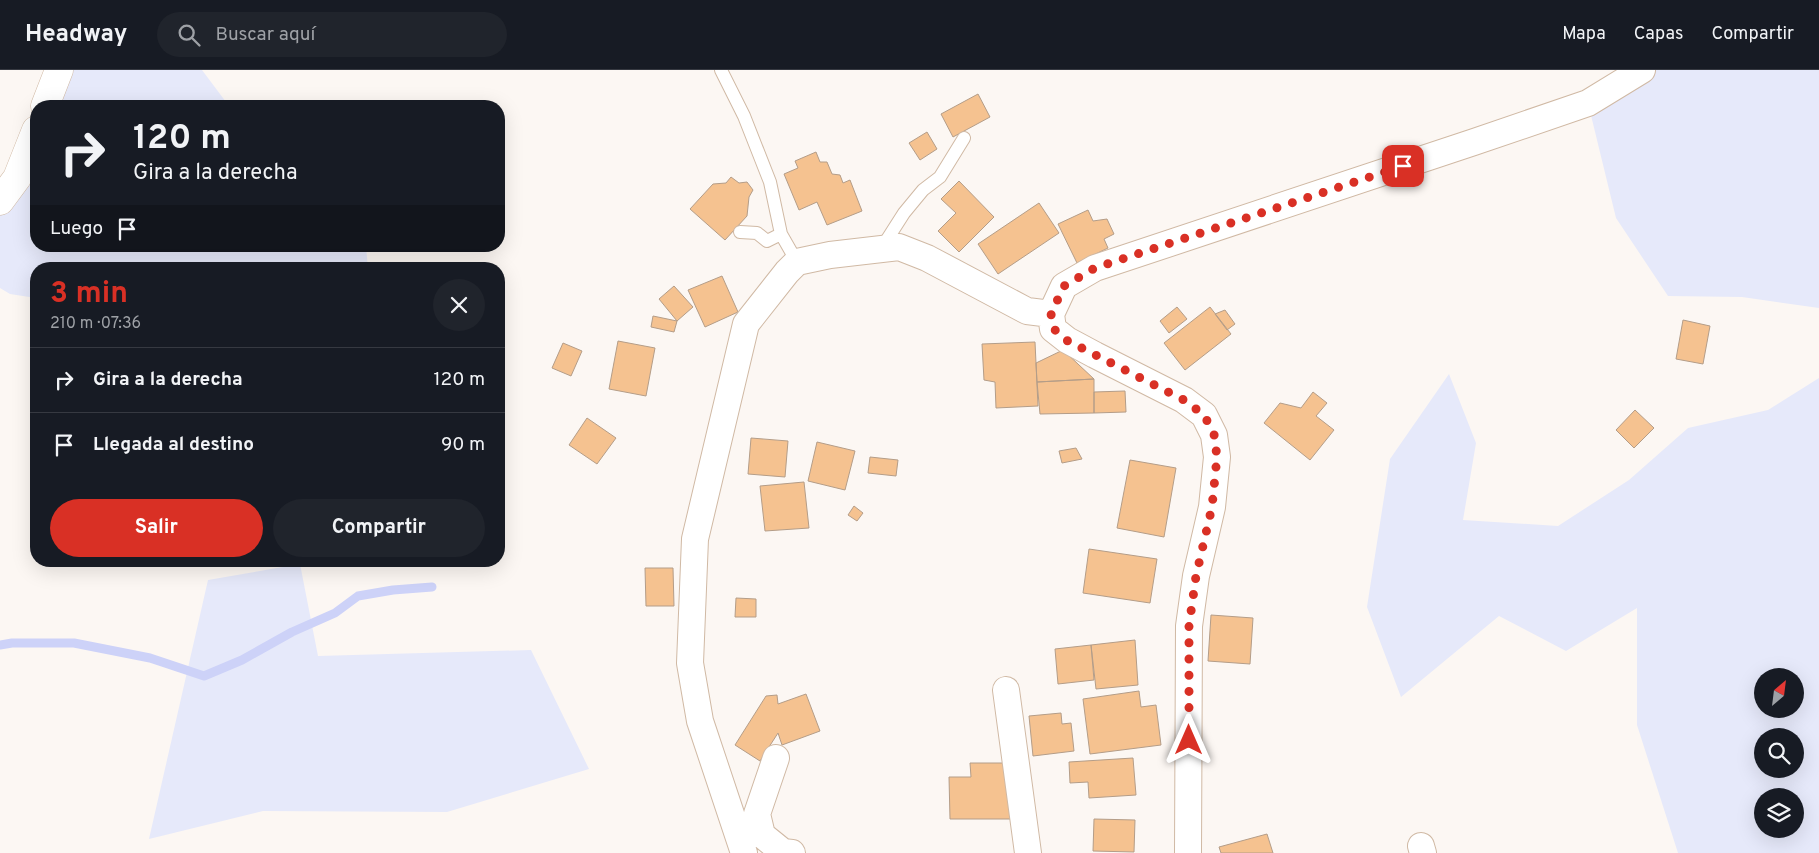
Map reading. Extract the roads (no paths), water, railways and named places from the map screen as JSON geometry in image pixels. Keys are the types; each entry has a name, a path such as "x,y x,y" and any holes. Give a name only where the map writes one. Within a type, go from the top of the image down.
{"street":[{"path":"47,100 59,70"},
{"path":"1188,853 1189,626 1196,576 1212,507 1217,457 1214,434 1204,415 1184,400 1066,340 1054,329 1051,314 1064,286 1095,268 1588,103 1642,70"},
{"path":"0,201 17,178 30,145"},
{"path":"744,853 700,721 690,663 695,539 746,324 787,272 798,262 830,255 899,247 927,258 1027,311 1051,314"},
{"path":"1006,690 1028,853"},
{"path":"776,758 757,814 762,835 783,852 792,853"}],"lane":[{"path":"721,70 744,116 770,182 781,234 798,262"},
{"path":"880,249 904,213 923,190 940,177 964,138"},
{"path":"740,232 757,234 767,241 781,234"}],"waterway":[{"path":"0,645 12,643 74,643 150,658 204,676 242,660 292,632 335,613 358,596 393,590 432,587"}]}
